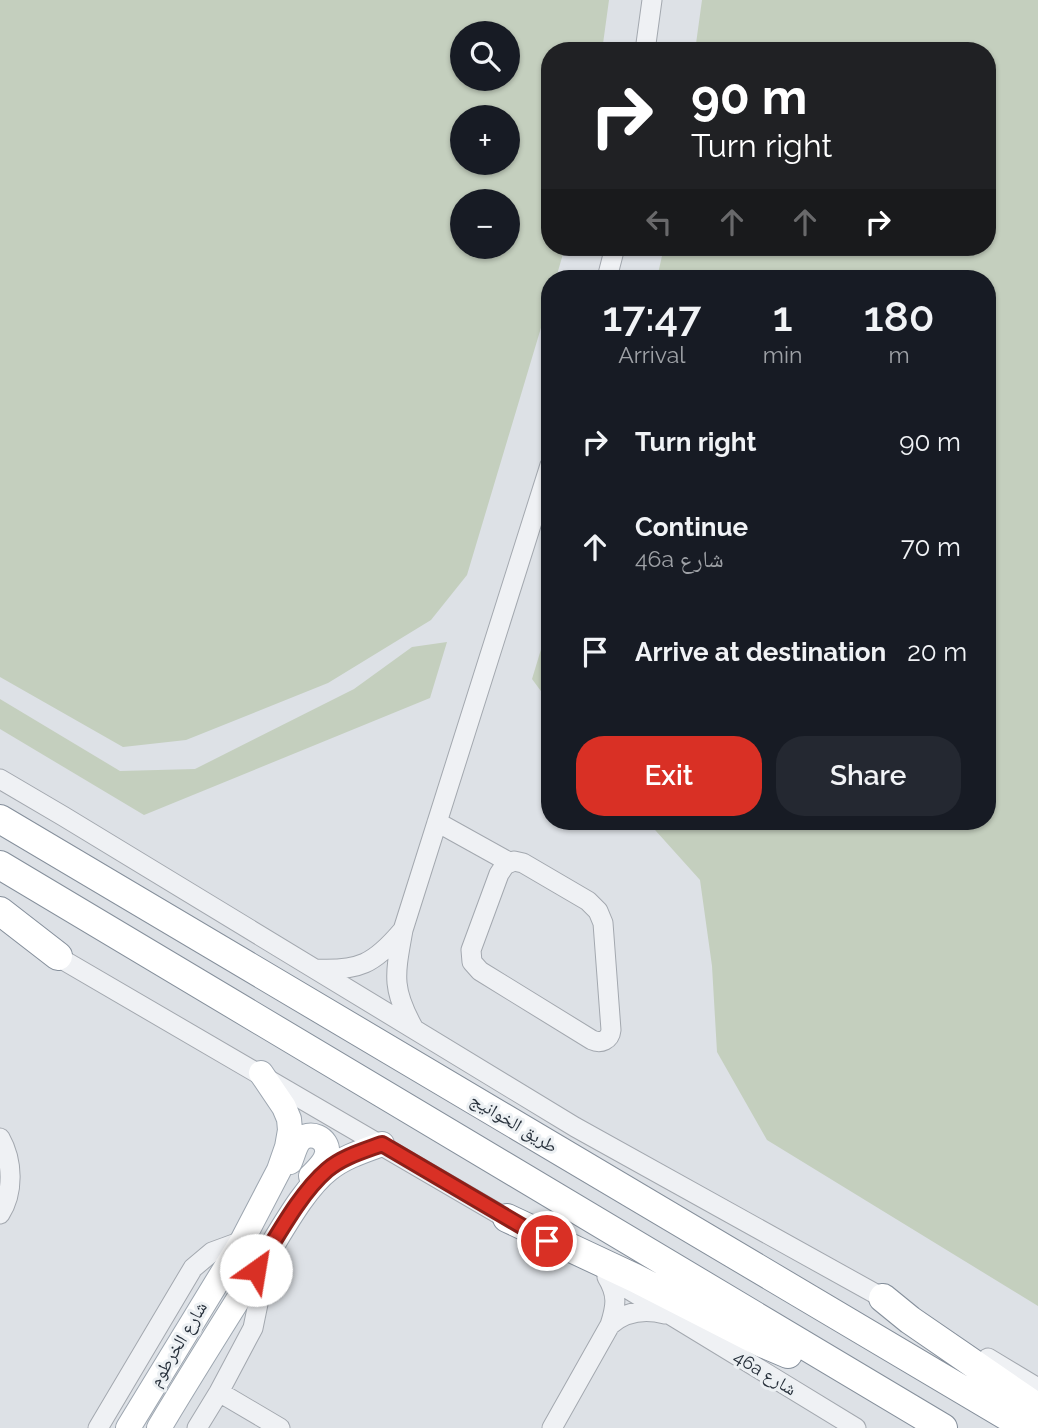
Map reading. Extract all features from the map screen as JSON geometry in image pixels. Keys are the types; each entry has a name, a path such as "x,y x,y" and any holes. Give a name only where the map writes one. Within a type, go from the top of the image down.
{"highway":[{"name":"طريق الخوانيج","path":"0,818 1027,1428"},
{"path":"0,865 943,1428"},
{"path":"0,911 58,956"},
{"path":"507,1218 635,1278 782,1352 809,1359 826,1359"},
{"path":"883,1298 910,1320 1038,1408"}],"main road":[{"name":"شارع الخرطوم","path":"128,1428 242,1241 288,1147 289,1119 261,1073"},
{"path":"269,1188 283,1175 298,1141 308,1135 320,1138 327,1148 327,1154 303,1185 296,1208"},
{"name":"شارع الخرطوم","path":"159,1428 213,1337 296,1208 326,1170 343,1159 382,1144"}],"street":[{"path":"646,42 652,0"},
{"path":"414,1030 401,1004 396,984 403,930 541,493"},
{"path":"0,779 618,1153 883,1298 1038,1388"},
{"path":"437,822 509,862 523,863 588,901 598,911 603,923 611,1030 605,1041 592,1040 480,971 472,962 471,950 493,889 501,869 509,862"},
{"name":"46a شارع","path":"0,923 382,1144 856,1428"},
{"path":"313,968 341,969 368,962 384,951 403,930"},
{"path":"0,1214 8,1197 10,1184 10,1171 3,1143"},
{"path":"98,1428 193,1268 212,1252 242,1241"},
{"path":"197,1428 253,1328 259,1299 256,1270"},
{"path":"552,1428 610,1325 615,1311 615,1294 607,1277"},
{"name":"46a شارع","path":"610,1325 635,1312 655,1311 674,1317"},
{"path":"219,1392 280,1428"}],"green space":[{"path":"0,0 609,0 603,42 541,42 541,256 562,256 558,270 541,270 541,328 467,575 431,620 328,683 186,740 123,747 0,677"},
{"path":"702,0 1038,0 1038,1306 767,1140 717,1052 712,966 700,880 655,830 996,830 996,270 659,270 662,256 996,256 996,42 696,42"},
{"path":"447,642 430,698 144,815 0,729 0,699 120,771 195,769 354,689 412,647"},
{"path":"541,649 541,691 532,679"}],"route":[{"path":"256,1270 296,1208 326,1170 343,1159 382,1144 547,1241"}]}
